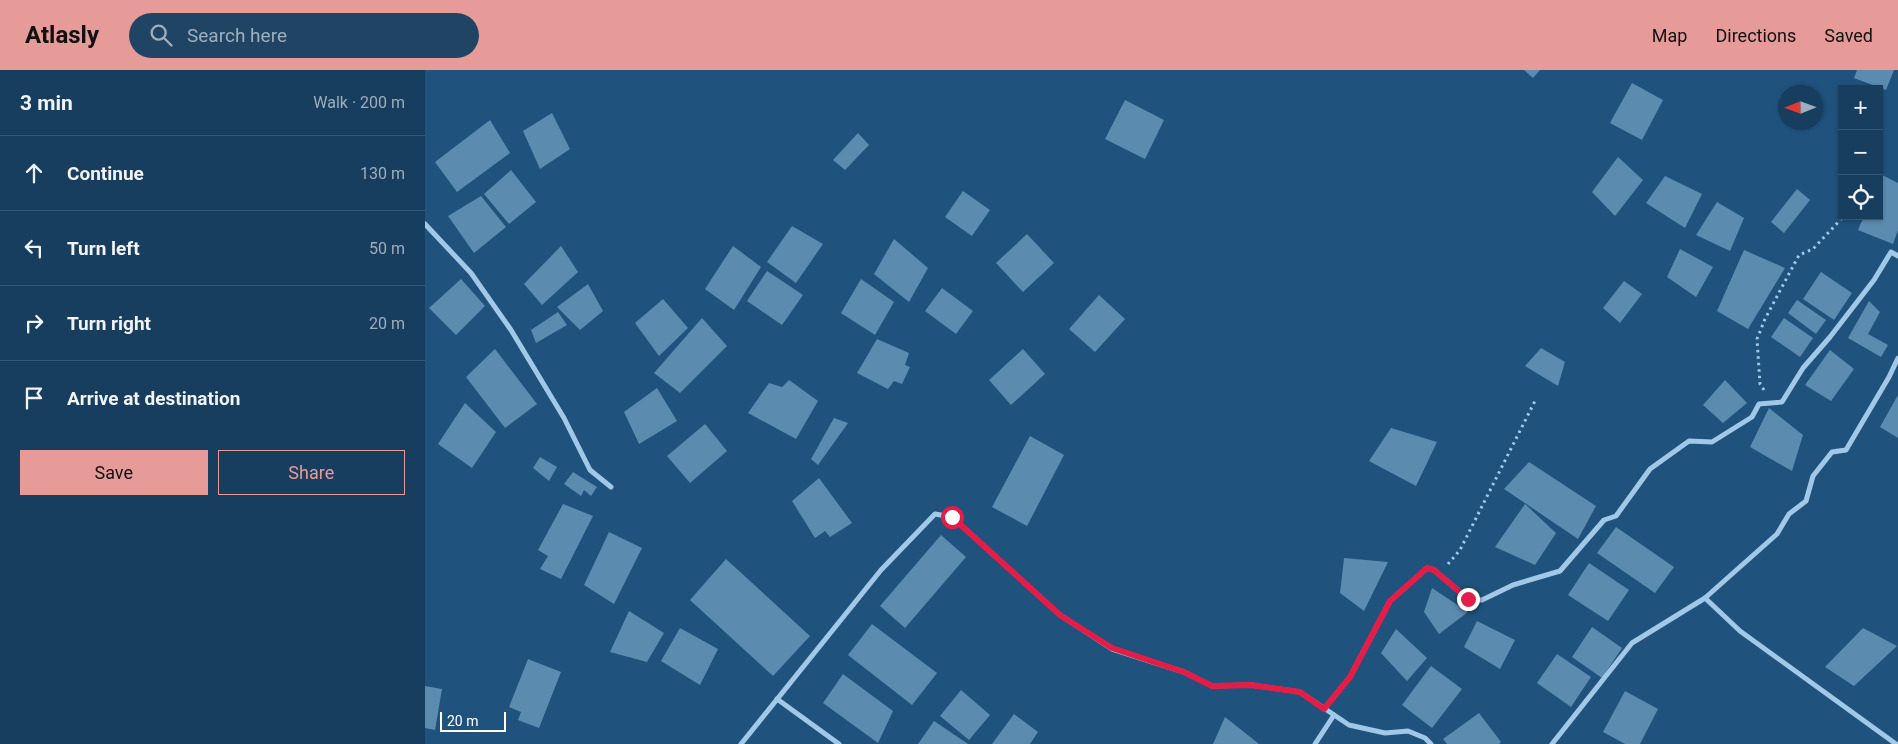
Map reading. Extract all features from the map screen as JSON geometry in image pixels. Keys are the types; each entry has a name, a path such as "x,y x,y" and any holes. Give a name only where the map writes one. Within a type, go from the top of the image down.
{"street":[{"path":"425,224 457,257 511,330 564,418 589,470 611,487"},
{"path":"1324,709 1350,677 1390,601 1427,568 1434,570 1468,599 1482,600 1513,584 1560,571 1604,520 1616,516 1649,469 1689,441 1712,442 1752,417 1759,404 1782,402 1803,368 1830,337 1868,287 1891,252 1898,256"},
{"path":"1552,744 1633,644 1705,598 1777,534 1789,514 1805,501 1813,476 1833,452 1846,450 1889,377 1898,358"},
{"path":"741,744 881,570 935,514 952,517 1060,615 1112,648 1184,672 1212,686 1251,685 1300,692 1349,725 1385,733 1408,731 1425,738 1431,744"},
{"path":"1705,598 1740,631 1896,744"},
{"path":"777,699 839,744"},
{"path":"1315,744 1334,716"}],"path":[{"path":"1773,403 1760,384 1757,339 1765,319 1799,255 1813,249 1840,220"},
{"path":"1439,574 1460,550 1536,400"}],"building":[{"path":"1524,70 1540,70 1533,78"},
{"path":"1857,70 1894,70 1886,90 1883,89 1883,85 1873,85 1854,78"},
{"path":"1632,83 1663,100 1642,140 1610,123"},
{"path":"1125,100 1164,120 1145,159 1105,139"},
{"path":"552,113 570,149 540,169 523,131"},
{"path":"490,120 510,153 457,192 435,162"},
{"path":"858,133 869,145 845,170 833,160"},
{"path":"1618,157 1643,180 1615,216 1592,192"},
{"path":"511,170 536,202 509,224 484,194"},
{"path":"1665,176 1702,194 1685,228 1646,203"},
{"path":"1883,176 1898,183 1898,230 1893,244 1858,230 1862,220 1883,220"},
{"path":"1797,189 1810,200 1784,233 1771,222"},
{"path":"963,191 990,210 972,236 945,217"},
{"path":"481,196 506,227 474,253 448,216"},
{"path":"1717,202 1744,218 1730,251 1696,235"},
{"path":"792,226 823,244 796,283 767,262"},
{"path":"1027,234 1054,263 1023,292 996,263"},
{"path":"894,239 928,268 909,302 874,274"},
{"path":"561,246 578,272 542,305 524,284"},
{"path":"733,246 761,267 734,310 705,289"},
{"path":"1680,249 1713,267 1696,297 1667,277"},
{"path":"1744,250 1785,268 1748,329 1717,311"},
{"path":"767,271 803,295 782,325 747,301"},
{"path":"1821,272 1852,293 1834,320 1803,299"},
{"path":"461,279 485,306 456,335 429,308"},
{"path":"861,279 894,302 875,335 841,313"},
{"path":"1624,281 1642,294 1620,323 1603,308"},
{"path":"588,284 603,311 580,330 557,307"},
{"path":"942,288 973,311 956,334 925,311"},
{"path":"1099,295 1125,319 1095,352 1069,329"},
{"path":"663,299 688,328 659,356 635,323"},
{"path":"1797,300 1826,320 1816,334 1788,313"},
{"path":"1869,301 1880,312 1868,334 1888,345 1881,357 1848,338"},
{"path":"558,312 567,325 536,343 531,330"},
{"path":"702,318 727,346 680,393 654,373"},
{"path":"1784,318 1813,338 1800,357 1771,337"},
{"path":"877,339 909,353 905,365 910,367 902,384 894,381 888,389 857,373"},
{"path":"1541,348 1565,362 1558,386 1525,366"},
{"path":"495,349 537,404 505,428 466,377"},
{"path":"1023,349 1045,374 1011,405 989,380"},
{"path":"1830,350 1854,369 1831,401 1805,385"},
{"path":"789,380 818,401 796,439 748,413 769,383 782,387"},
{"path":"1725,380 1747,403 1723,423 1703,405"},
{"path":"657,388 677,421 639,444 624,412"},
{"path":"1898,395 1898,438 1880,427"},
{"path":"465,403 496,432 472,468 438,444"},
{"path":"1769,408 1803,435 1792,471 1750,447"},
{"path":"834,418 848,423 818,465 811,459"},
{"path":"705,424 727,451 690,483 667,456"},
{"path":"1391,428 1437,442 1416,486 1369,461"},
{"path":"1030,436 1064,455 1027,526 992,507"},
{"path":"540,457 557,467 549,481 533,468"},
{"path":"1529,462 1596,506 1578,539 1504,489"},
{"path":"573,472 597,487 591,496 584,490 581,496 564,484"},
{"path":"819,478 852,523 830,537 825,531 815,538 792,501"},
{"path":"563,504 593,516 561,579 540,569 548,556 538,550"},
{"path":"1525,504 1556,533 1535,565 1495,547"},
{"path":"1616,527 1674,567 1655,593 1597,553"},
{"path":"609,532 642,548 614,604 584,585"},
{"path":"941,535 966,557 905,628 880,606"},
{"path":"1344,558 1388,562 1364,611 1340,593"},
{"path":"726,559 810,636 773,676 690,600"},
{"path":"1589,563 1629,590 1608,621 1568,595"},
{"path":"1432,588 1468,612 1439,634 1424,612"},
{"path":"629,611 664,633 647,662 610,652"},
{"path":"1477,621 1515,640 1500,669 1464,647"},
{"path":"872,624 937,673 912,705 848,655"},
{"path":"1592,627 1622,648 1602,678 1572,657"},
{"path":"680,628 718,649 700,685 661,661"},
{"path":"1863,628 1897,646 1854,686 1825,667"},
{"path":"1396,629 1427,658 1407,681 1381,653"},
{"path":"1557,654 1591,677 1571,707 1537,683"},
{"path":"528,659 561,672 539,728 518,720 521,712 509,707"},
{"path":"1431,666 1462,689 1432,728 1402,705"},
{"path":"843,674 893,711 878,743 823,703"},
{"path":"425,686 442,689 435,730 425,728"},
{"path":"961,690 990,715 969,740 940,716"},
{"path":"1625,691 1658,709 1640,744 1625,744 1603,732"},
{"path":"1479,713 1501,742 1499,744 1447,744 1443,739"},
{"path":"1014,714 1038,732 1030,744 992,744"},
{"path":"1225,717 1259,744 1213,744"},
{"path":"934,721 968,744 918,744"}],"route":[{"path":"952,517 1060,615 1112,648 1184,672 1212,686 1251,685 1300,692 1324,709 1350,677 1390,601 1427,568 1434,570 1468,599"}]}
